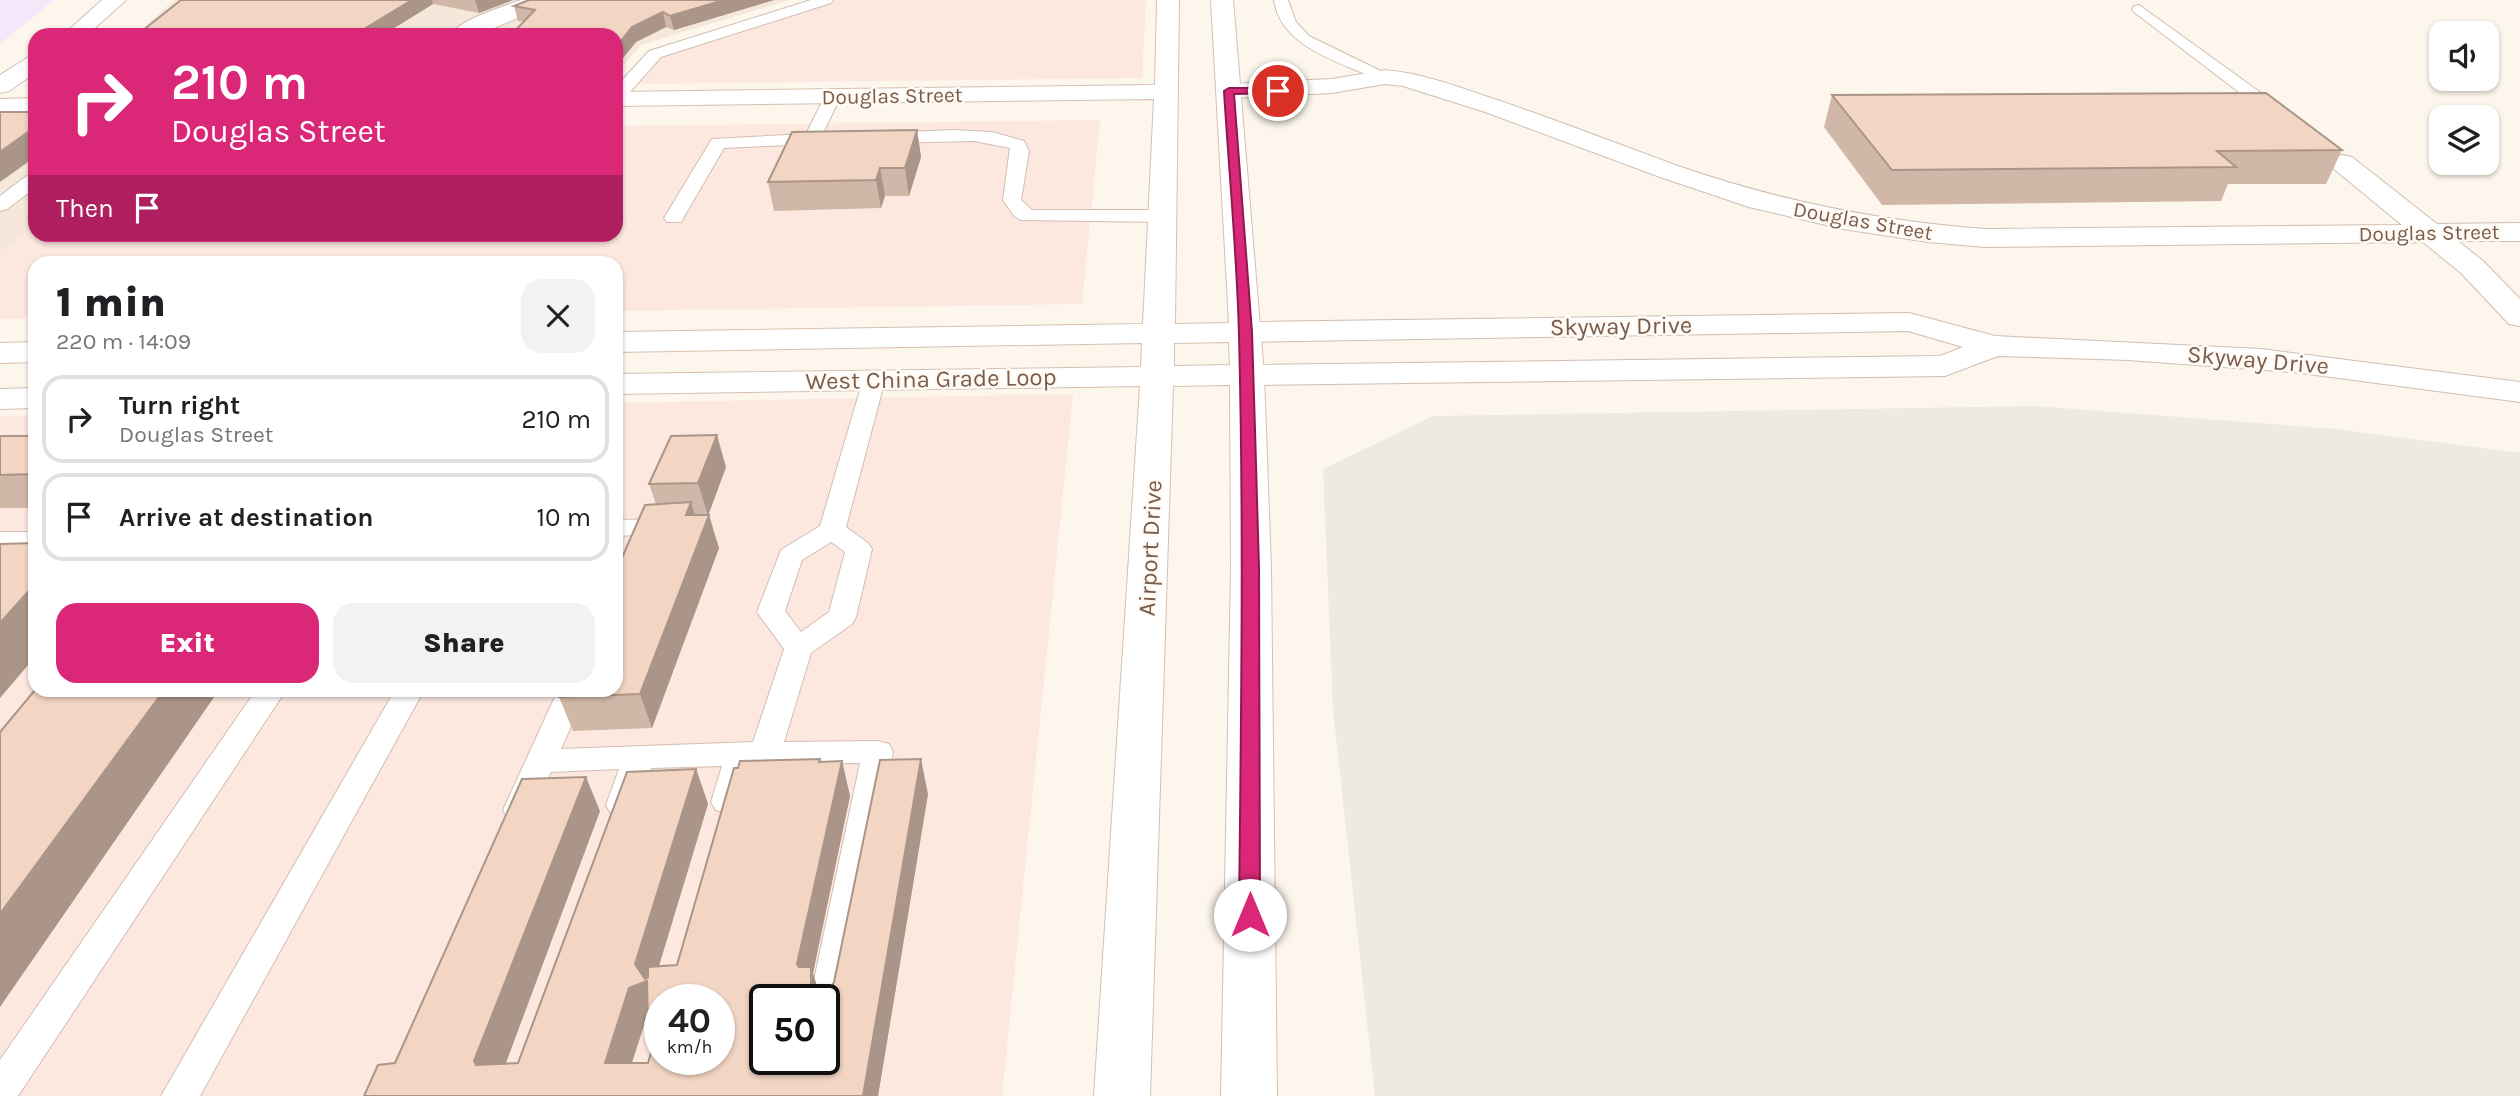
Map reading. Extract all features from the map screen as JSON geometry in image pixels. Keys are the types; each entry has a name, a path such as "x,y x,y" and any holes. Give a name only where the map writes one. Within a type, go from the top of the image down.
{"street":[{"path":"82,28 115,0"},
{"path":"474,28 540,0"},
{"name":"Airport Drive","path":"1122,1096 1134,898 1163,216 1168,0"},
{"path":"1222,0 1246,353 1251,568 1249,1096"},
{"path":"0,86 28,68"},
{"name":"Douglas Street","path":"1229,91 1318,87 1385,78 1422,84 1756,200 1873,227 1985,238 2520,232"},
{"name":"Douglas Street","path":"623,98 1167,92"},
{"path":"0,106 28,106"},
{"path":"2337,159 2489,283 2520,317"},
{"name":"Skyway Drive","path":"1246,353 1909,322 1994,346 2125,349 2262,359 2520,392"},
{"name":"West China Grade Loop","path":"623,342 1157,354 1246,353"},
{"name":"Skyway Drive","path":"1246,353 1945,366 1994,346"},
{"path":"0,353 28,352"},
{"name":"West China Grade Loop","path":"623,384 874,380 1157,354"},
{"path":"0,399 28,398"}],"lane":[{"path":"623,90 654,54 826,0"},
{"path":"1281,0 1283,12 1294,32 1385,78"},
{"path":"2139,9 2292,124"},
{"path":"812,139 833,96"},
{"path":"674,218 718,143 978,136 1013,141 1018,145 1020,151 1012,200 1021,212 1028,216 1163,216"},
{"path":"0,205 28,184"},
{"path":"798,648 771,612 790,556 832,530 874,380"},
{"path":"623,531 640,538 693,526"},
{"path":"719,831 798,648 842,617 859,549 832,530"},
{"path":"0,540 28,540"},
{"path":"0,1091 266,697"},
{"path":"180,1096 405,697"},
{"path":"508,835 569,697"},
{"path":"540,761 753,753 878,752 831,984"},
{"path":"611,836 639,758"},
{"path":"808,1096 812,1075"}],"shaded area":[{"path":"0,0 54,0 0,44"},
{"path":"174,0 790,0 641,45 623,66 623,28 144,28"},
{"path":"825,0 1146,0 1142,78 640,84 664,53"},
{"path":"0,100 28,102 28,231 0,253"},
{"path":"1100,120 1082,304 623,311 623,256 28,256 28,318 0,319 0,253 28,231 28,242 623,242 623,126"},
{"path":"1073,394 1002,1096 0,1096 0,416 28,415 28,697 623,697 623,403"},
{"path":"2034,406 2336,429 2520,453 2520,1096 1375,1096 1333,709 1323,469 1433,416"}],"building":[{"path":"181,0 412,0 366,28 146,28"},
{"path":"529,0 724,0 670,16 663,12 632,27 623,38 623,28 518,28 535,10 514,6"},
{"path":"2266,93 2342,150 2217,151 2236,167 1892,170 1832,95"},
{"path":"0,112 28,112 28,132 0,152"},
{"path":"917,130 905,168 880,168 876,180 768,182 792,132"},
{"path":"717,435 698,483 649,484 671,436"},
{"path":"0,436 28,436 28,474 0,475"},
{"path":"691,502 686,515 709,515 640,694 623,695 623,555 645,505"},
{"path":"28,543 28,592 0,623 0,544"},
{"path":"29,697 159,697 0,914 0,732"},
{"path":"921,759 863,1096 364,1096 378,1065 395,1063 522,779 586,777 474,1061 476,1065 518,1063 627,772 696,769 635,964 645,979 648,977 648,967 677,965 734,768 738,768 740,761 842,761 797,964 799,967 811,967 811,984 749,984 749,1075 840,1075 840,984 833,984 880,760"}],"route":[{"path":"1250,915 1251,568 1248,430 1245,332 1229,91 1278,91"}]}
